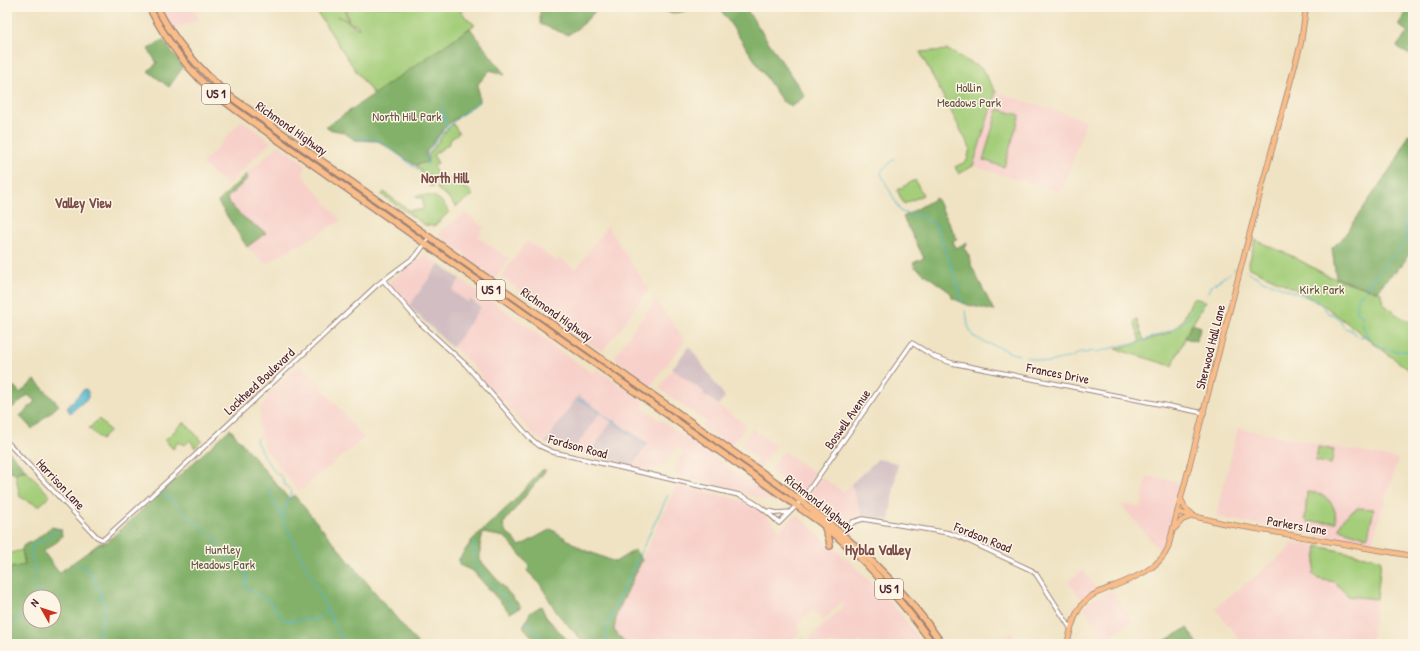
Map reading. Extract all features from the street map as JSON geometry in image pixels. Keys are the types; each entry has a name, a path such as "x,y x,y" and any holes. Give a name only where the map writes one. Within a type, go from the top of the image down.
{"highway":[{"name":"Richmond Highway","path":"149,7 159,26 177,51 201,80 218,96 821,524 862,551 893,582 924,619 942,644"},
{"name":"Richmond Highway","path":"157,7 173,35 186,52 230,97 801,501 841,536 900,600 933,644"},
{"path":"821,524 827,534 830,546"}],"main road":[{"name":"Sherwood Hall Lane","path":"1067,644 1077,612 1082,603 1088,598 1144,573 1156,565 1167,551 1174,530 1243,257 1301,43 1306,7"},
{"path":"1181,499 1185,508 1195,516"},
{"name":"Parkers Lane","path":"1178,512 1222,523 1413,556"},
{"path":"1174,530 1182,520 1195,516"}],"street":[{"name":"Lockheed Boulevard","path":"101,539 108,536 382,280 416,256 430,238"},
{"name":"Fordson Road","path":"382,280 412,314 466,365 531,438 540,446 553,452 739,495 752,501 765,510 779,523 797,506"},
{"name":"Frances Drive","path":"912,343 935,357 952,363 1204,413"},
{"name":"Boswell Avenue","path":"797,506 912,343"},
{"name":"Harrison Lane","path":"7,442 97,537 101,539"},
{"path":"765,510 777,514 791,512"},
{"name":"Fordson Road","path":"841,536 853,522 863,519 949,533 960,537 1036,574 1071,629"}],"shaded area":[{"path":"171,7 193,7 199,19 173,30 161,12"},
{"path":"996,92 1086,120 1065,185 1058,192 973,166"},
{"path":"242,120 271,142 227,185 202,164"},
{"path":"279,145 305,164 303,175 341,221 265,264 247,247 266,233 245,218 231,205 227,198 248,178 246,174"},
{"path":"465,213 484,227 478,237 509,259 494,281 483,273 486,269 484,268 481,272 462,258 465,254 440,236 440,231"},
{"path":"607,226 649,289 615,336 603,351 601,351 501,277 527,241 557,262 560,258 576,270"},
{"path":"425,254 439,263 408,307 389,282"},
{"path":"439,264 460,279 452,291 468,302 470,299 481,307 452,348 409,306"},
{"path":"460,279 593,374 597,369 644,402 642,407 683,437 687,433 714,451 712,455 748,481 751,478 776,495 778,500 786,505 757,498 741,491 678,476 674,467 683,452 677,448 666,462 658,468 648,470 632,466 647,443 613,419 588,455 573,451 601,411 578,395 545,443 540,440 480,377 481,375 453,346 481,306 471,298 468,302 452,291"},
{"path":"655,299 685,341 648,389 633,380 637,374 616,359 615,356"},
{"path":"689,346 725,397 718,405 703,394 704,392 672,369"},
{"path":"300,364 310,373 364,438 299,491 267,452 261,438 259,425 261,409 268,395"},
{"path":"672,369 705,392 703,395 746,425 731,447 702,427 706,422 660,389"},
{"path":"578,395 601,411 573,451 545,443"},
{"path":"613,419 648,443 633,465 588,455"},
{"path":"752,428 776,446 759,469 754,465 758,459 741,445"},
{"path":"1238,428 1398,459 1371,545 1216,517"},
{"path":"784,451 816,474 803,493 770,470"},
{"path":"878,459 898,463 889,520 862,515 851,484"},
{"path":"1147,476 1176,481 1179,485 1176,497 1174,497 1171,513 1173,514 1166,543 1161,553 1121,504 1141,507"},
{"path":"822,477 843,492 851,484 862,516 853,518 847,523 843,524 811,498 811,493"},
{"path":"675,486 681,486 744,501 761,511 780,530 796,514 855,567 880,592 897,610 923,644 862,644 860,641 856,644 808,644 807,641 845,605 842,602 823,620 813,611 822,601 798,623 801,631 788,644 626,644 614,631 617,613 675,489"},
{"path":"1291,541 1379,559 1381,561 1371,644 1243,644 1215,608 1288,550"},
{"path":"1083,570 1097,590 1082,599 1068,581"},
{"path":"1109,591 1114,593 1133,622 1114,633 1116,638 1105,644 1084,607 1093,599"},
{"path":"1011,632 1017,644 989,644 1009,634"}],"green space":[{"path":"334,7 344,7 348,21 338,16 359,29 358,26 349,22 345,7 459,7 466,18 475,25 374,95 354,68 317,12"},
{"path":"540,7 599,7 582,25 568,35 540,24"},
{"path":"653,7 698,7 687,11 669,13"},
{"path":"719,7 745,7 805,96 792,106 782,101"},
{"path":"1410,7 1413,7 1413,56 1397,46 1408,32 1398,25"},
{"name":"North Hill Park","path":"470,28 505,75 490,70 478,84 479,102 446,126 426,152 427,162 415,165 378,141 355,140 343,132 328,129 326,127"},
{"path":"163,40 183,67 169,87 148,71 157,63 148,49"},
{"name":"Hollin Meadows Park","path":"948,50 982,69 996,92 973,166 959,174 955,167 967,161 970,148 920,52"},
{"path":"998,109 1020,115 1004,167 983,160"},
{"path":"453,124 459,133 450,140 450,143 433,155 438,163 434,166 438,178 433,187 429,186 430,175 424,175 421,173 416,165 428,163 428,156 444,133"},
{"path":"1408,134 1413,136 1413,243 1405,261 1388,278 1378,292 1336,278 1332,248 1342,239 1397,159"},
{"path":"246,174 248,178 227,198 234,209 266,233 247,247 218,202"},
{"path":"449,178 454,187 459,184 463,189 468,189 473,195 455,206 447,196 437,189 438,185 440,186"},
{"path":"915,180 923,195 904,204 897,190"},
{"path":"384,192 410,211 423,210 423,198 417,198 416,195 422,195 436,198 443,203 449,212 434,226 425,225 382,195"},
{"path":"936,198 957,239 953,241 955,248 967,243 965,249 971,260 971,265 994,311 968,305 952,298 951,293 915,267 913,263 924,258 903,217"},
{"name":"Kirk Park","path":"1255,240 1292,256 1328,276 1381,293 1384,304 1392,312 1413,323 1413,373 1326,307 1293,288 1248,267"},
{"path":"1193,298 1206,301 1189,330 1172,366 1116,349 1140,342 1134,321 1137,320 1144,341 1170,332 1183,320"},
{"path":"1192,324 1201,327 1196,341 1185,338"},
{"path":"35,380 59,405 32,429 20,416 35,401 28,395 7,412 7,393 14,386 20,393"},
{"path":"99,419 110,431 101,440 89,428"},
{"path":"184,422 202,441 195,448 190,440 185,445 178,442 173,449 165,440"},
{"name":"Huntley Meadows Park","path":"230,429 289,499 294,495 418,644 7,644 7,553 10,568 25,565 22,550 23,546 38,538 51,527 61,529 62,536 58,541 43,551 59,573 100,543 107,542"},
{"path":"1318,447 1334,450 1331,464 1316,461"},
{"path":"7,449 26,470 15,473 7,470"},
{"path":"26,470 50,496 39,506 20,497 15,473"},
{"path":"542,470 546,470 503,524 505,530 520,546 551,529 582,549 615,562 635,550 642,560 617,613 614,630 626,644 585,644 557,613 540,584 527,571 530,566 505,537 483,533 480,544 480,560 521,607 510,613 473,571 459,565 459,559 473,539 513,502"},
{"path":"1307,492 1320,494 1329,500 1336,515 1336,522 1308,522 1305,519"},
{"path":"1358,508 1374,509 1368,536 1365,537 1339,529 1346,516"},
{"path":"1317,546 1379,559 1381,561 1377,599 1348,596 1335,582 1318,579 1312,573 1314,570"},
{"path":"22,550 25,565 10,568 7,554"},
{"path":"541,606 546,617 571,644 539,644 523,627 530,613"},
{"path":"1187,628 1198,644 1159,644"}],"water":[{"path":"86,389 88,392 88,398 70,413 67,408 83,390"}],"waterway":[{"path":"427,166 427,154 440,135 459,117 480,101"},
{"path":"441,105 447,128"},
{"path":"355,138 377,139 419,170"},
{"path":"894,159 882,170 881,174 901,212 922,216 936,225 956,279 962,303"},
{"path":"1413,200 1404,223 1406,231 1403,247 1390,259 1364,292 1357,298 1356,311 1362,315 1364,329 1368,337 1378,345 1390,350 1409,351 1413,354"},
{"path":"1246,271 1264,282 1268,282 1319,302 1328,313 1334,315 1340,320 1344,328 1351,330 1359,337 1368,336"},
{"path":"1208,292 1211,286 1230,273"},
{"path":"1026,357 1049,363 1072,357 1082,352 1097,352 1127,344 1131,345 1176,328 1186,321 1202,301"},
{"path":"965,311 968,326 973,336 1008,352 1019,355"},
{"path":"578,400 583,401 646,445"},
{"path":"258,437 256,440 264,456 292,493 287,501 283,518"},
{"path":"266,487 344,644"},
{"path":"163,495 171,499 216,540 218,545 216,548 223,557 227,554 248,576 245,584 247,589 252,590 256,595 266,599 277,610 280,617 286,621 309,619 316,620 328,609"},
{"path":"607,644 606,636 610,617 668,495"},
{"path":"36,589 34,583 35,570 31,552 32,545 45,540 50,535 60,530"},
{"path":"474,542 475,566 516,610"},
{"path":"78,565 86,569 95,578 94,582 101,593 101,600 106,606 103,613 104,616 100,632 89,644"},
{"path":"7,632 22,614"},
{"path":"7,615 12,625"},
{"path":"526,621 548,644"},
{"path":"802,637 806,644"}],"district":[{"name":"North Hill","path":"445,178"},
{"name":"Valley View","path":"83,203"},
{"name":"Hybla Valley","path":"878,550"}]}
